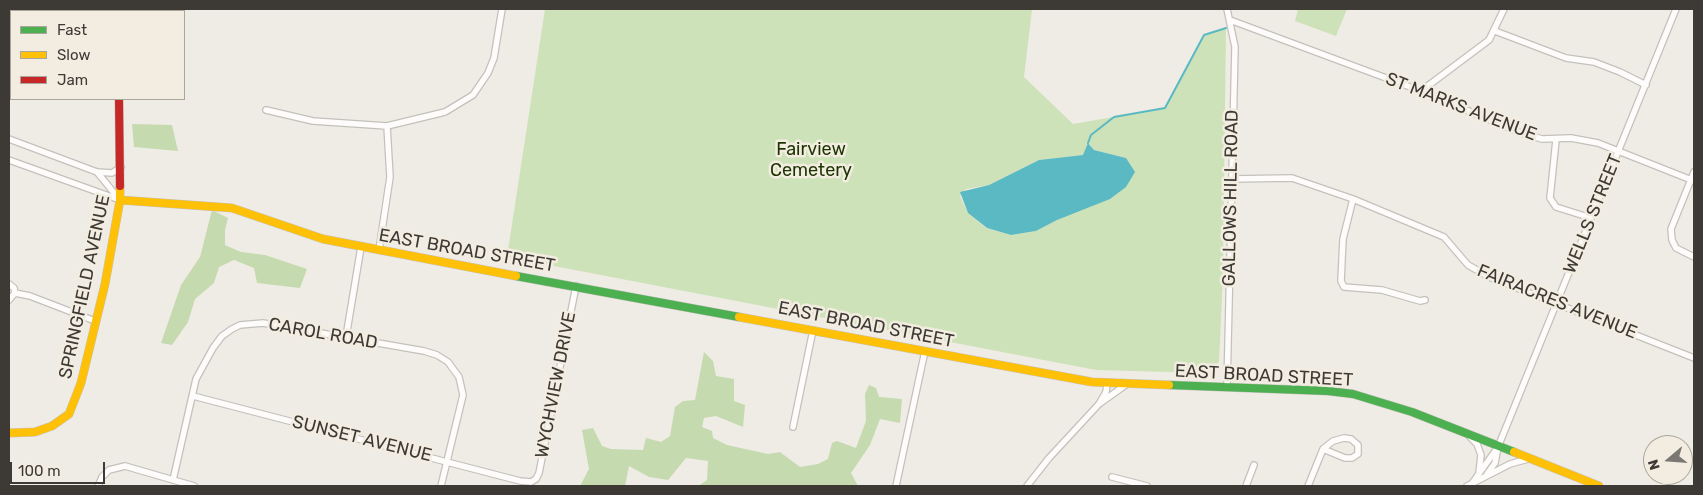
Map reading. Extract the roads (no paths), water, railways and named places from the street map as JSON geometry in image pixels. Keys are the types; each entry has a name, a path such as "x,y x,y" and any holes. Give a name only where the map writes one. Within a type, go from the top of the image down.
{"street":[{"path":"266,110 313,121 387,126 445,112 473,95 488,73 494,58 502,9"},
{"name":"GALLOWS HILL ROAD","path":"1227,9 1235,47 1228,388"},
{"path":"1421,91 1481,48 1495,31 1504,9"},
{"name":"WELLS STREET","path":"1467,486 1481,476 1498,448 1676,9"},
{"name":"ST MARKS AVENUE","path":"1230,20 1421,91 1521,133 1542,139 1584,140 1693,180"},
{"path":"1495,31 1566,58 1594,62 1646,85"},
{"name":"SPRINGFIELD AVENUE","path":"9,433 35,432 52,426 68,414 81,383 120,200 119,100"},
{"path":"379,250 390,177 387,126"},
{"path":"9,139 98,172 112,173 121,167"},
{"path":"1556,140 1550,198 1556,206 1591,218"},
{"path":"9,160 120,200"},
{"path":"98,172 120,200"},
{"path":"1694,172 1693,180 1672,230 1672,240 1676,248 1694,257"},
{"name":"FAIRACRES AVENUE","path":"1231,179 1292,178 1353,199 1444,237 1468,266 1489,277 1694,358"},
{"path":"95,191 102,188 105,182"},
{"path":"1353,199 1343,239 1341,281 1344,287 1382,290 1420,301 1425,300"},
{"name":"EAST BROAD STREET","path":"120,200 232,208 323,239 1107,384 1328,391 1353,394 1412,412 1470,437 1599,486"},
{"path":"346,338 361,246"},
{"path":"9,284 14,288 15,293"},
{"name":"WYCHVIEW DRIVE","path":"531,482 536,479 539,473 576,286"},
{"path":"15,293 30,296 95,321"},
{"path":"9,300 15,293"},
{"name":"CAROL ROAD","path":"173,480 196,379 213,348 226,332 240,325 263,323 437,355 454,369 459,377 463,395 441,486"},
{"path":"793,427 813,330"},
{"path":"896,486 925,351"},
{"path":"1099,404 1106,392 1107,384"},
{"path":"1027,486 1049,458 1099,404 1127,384"},
{"name":"SUNSET AVENUE","path":"193,396 520,481 531,482"},
{"path":"1470,437 1477,444 1481,455 1481,476 1528,459"},
{"path":"1308,486 1323,450 1337,439 1344,438 1358,445 1358,454 1352,458 1345,458 1323,450"},
{"path":"1246,486 1254,465"},
{"path":"98,486 105,473 120,466 130,467 194,486"},
{"path":"1112,477 1147,486"}],"water":[{"path":"1088,143 1094,150 1126,158 1135,172 1126,187 1110,199 1057,220 1036,231 1011,235 987,228 968,213 960,192 989,185 1039,160 1083,155"}],"waterway":[{"path":"1088,143 1091,135 1114,117 1165,108 1204,35 1226,28"}],"park label":[{"name":"Fairview Cemetery","path":"811,160"}]}
